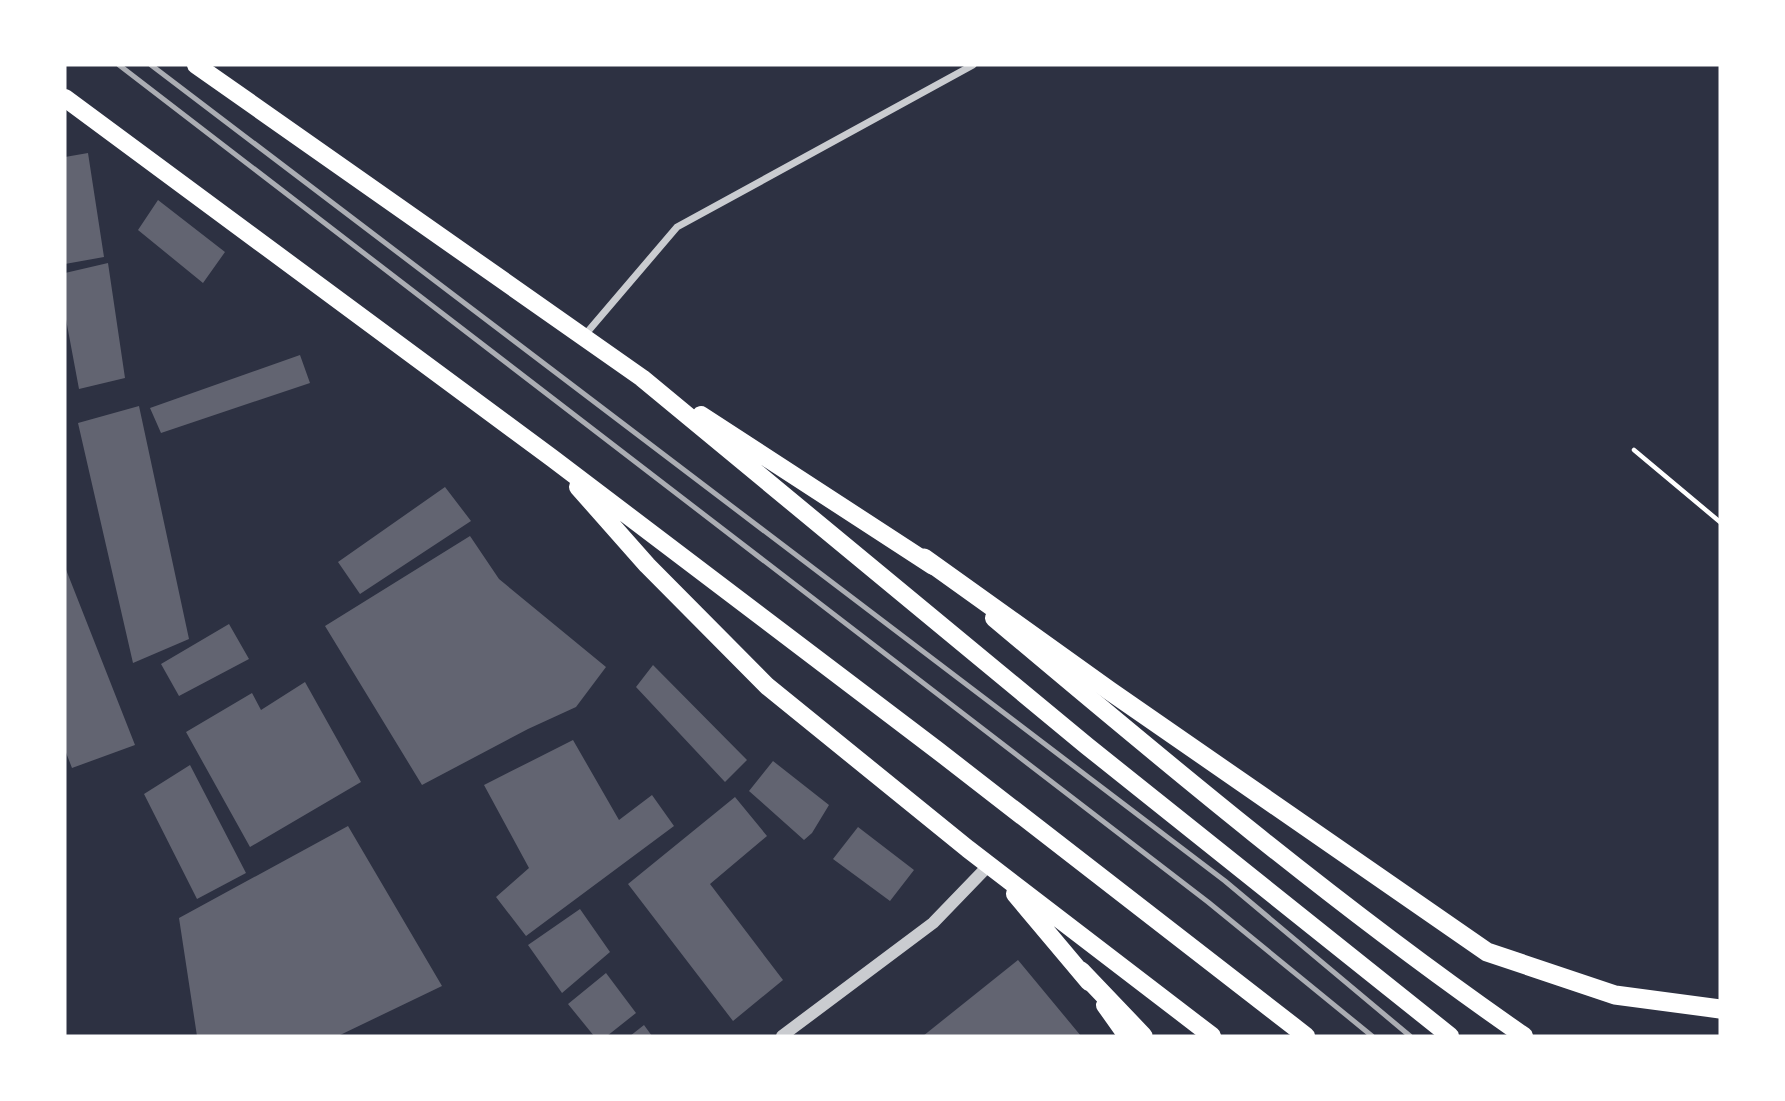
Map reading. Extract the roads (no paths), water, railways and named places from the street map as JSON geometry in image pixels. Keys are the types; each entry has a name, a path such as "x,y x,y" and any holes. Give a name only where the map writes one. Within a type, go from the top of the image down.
{"highway":[{"path":"924,558 1110,691 1487,952 1615,995 1720,1009"},
{"path":"1081,971 1143,1036"}],"main road":[{"path":"196,65 642,378 924,558 1097,705 1276,851 1447,983 1524,1036"},
{"path":"65,98 552,458 926,741 1306,1036"},
{"path":"642,378 1087,746 1450,1036"},
{"path":"552,458 647,565 767,686 989,865 1212,1036"},
{"path":"989,865 1081,971 1126,1036"}],"street":[{"path":"583,337 677,227 973,65"},
{"path":"782,1036 933,923 989,865"}],"railway":[{"path":"119,65 1208,902 1372,1036"},
{"path":"151,65 1225,881 1410,1036"}]}
